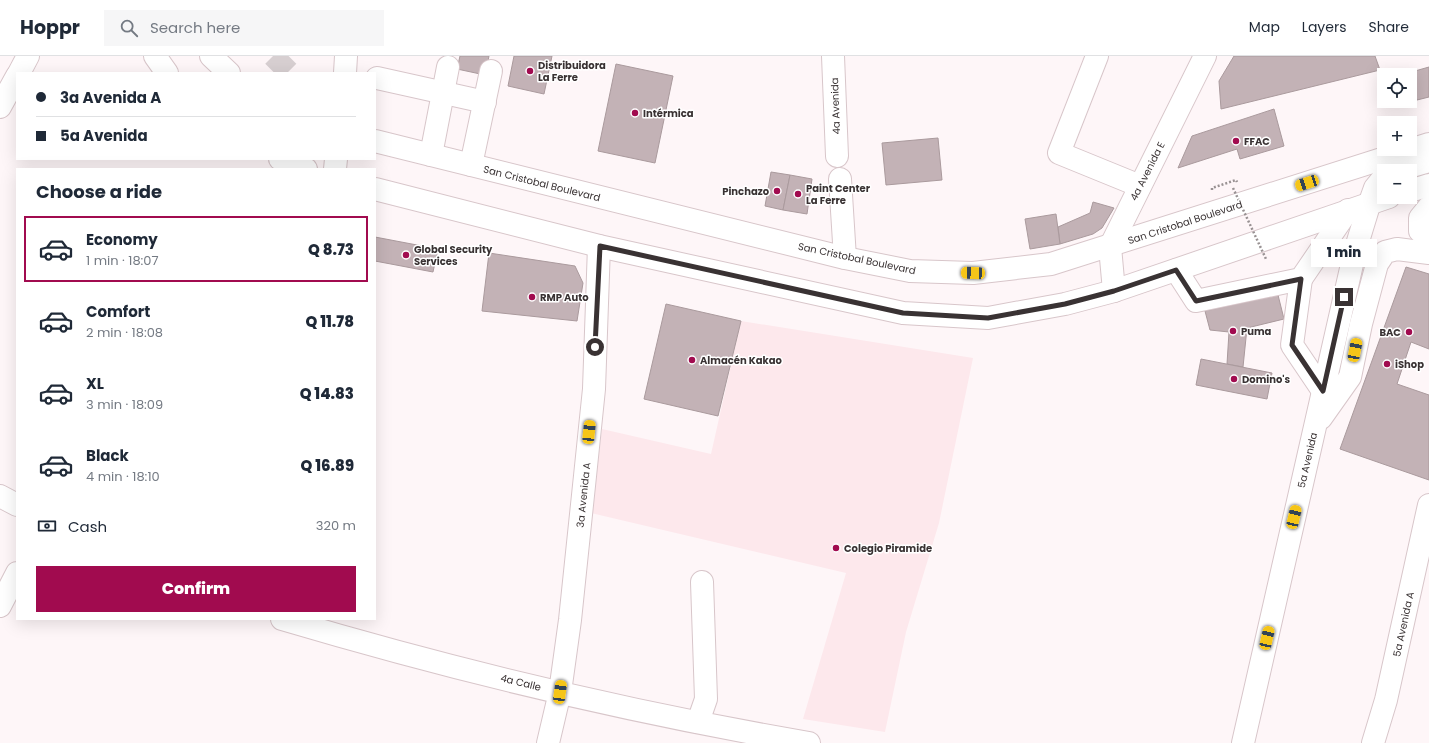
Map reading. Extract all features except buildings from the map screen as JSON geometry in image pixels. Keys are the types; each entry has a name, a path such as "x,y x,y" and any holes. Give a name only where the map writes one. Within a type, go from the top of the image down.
{"street":[{"path":"19,72 28,56"},
{"path":"155,56 166,72"},
{"path":"211,56 228,72"},
{"path":"345,72 346,56"},
{"name":"4a Avenida","path":"833,56 837,156"},
{"path":"1097,56 1059,153 1140,186"},
{"name":"4a Avenida E","path":"1110,247 1205,56"},
{"path":"431,155 448,67"},
{"path":"471,165 491,71"},
{"path":"0,105 16,78"},
{"path":"377,78 485,102"},
{"name":"San Cristobal Boulevard","path":"376,141 845,258 910,271 973,273 1051,264 1110,247 1429,144"},
{"path":"283,160 303,168"},
{"path":"1417,165 1429,161"},
{"path":"840,179 845,258"},
{"path":"1417,189 1429,185"},
{"path":"376,190 600,246 903,313 988,318 1065,304 1114,291 1377,201"},
{"name":"5a Avenida","path":"1243,743 1354,251 1378,204"},
{"path":"1429,207 1420,218 1420,231 1429,239"},
{"path":"1323,391 1292,345 1301,279 1348,210"},
{"name":"3a Avenida A","path":"548,743 560,692 570,620 594,389 600,246"},
{"path":"1110,247 1114,291"},
{"path":"1315,427 1350,377 1361,324 1377,264 1385,252 1397,249 1429,253"},
{"path":"1176,270 1196,301 1301,279"},
{"path":"0,496 16,504"},
{"name":"5a Avenida A","path":"1373,743 1386,700 1429,505"},
{"path":"0,606 16,575"},
{"path":"698,722 706,699 702,582"},
{"name":"4a Calle","path":"289,620 323,625 383,649 560,692 781,741 809,743"}],"path":[{"path":"1233,188 1266,259"}],"shaded area":[{"name":"Colegio Piramide","path":"741,321 973,358 939,523 906,632 885,732 803,719 846,573 591,513 602,429 711,454"}],"tunnel":[{"path":"273,56 289,72"}],"place":[{"name":"Distribuidora La Ferre","path":"530,71"},
{"name":"Intérmica","path":"635,113"},
{"name":"FFAC","path":"1236,141"},
{"name":"Pinchazo","path":"777,191"},
{"name":"Paint Center La Ferre","path":"798,194"},
{"name":"Global Security Services","path":"406,255"},
{"name":"RMP Auto","path":"532,297"},
{"name":"Puma","path":"1233,331"},
{"name":"BAC","path":"1409,332"},
{"name":"Almacén Kakao","path":"692,360"},
{"name":"iShop","path":"1387,364"},
{"name":"Domino's","path":"1234,379"},
{"name":"Colegio Piramide","path":"836,548"}],"route":[{"path":"595,347 600,246 903,313 988,318 1065,304 1114,291 1176,270 1196,301 1301,279 1292,345 1323,391 1344,297"}]}
